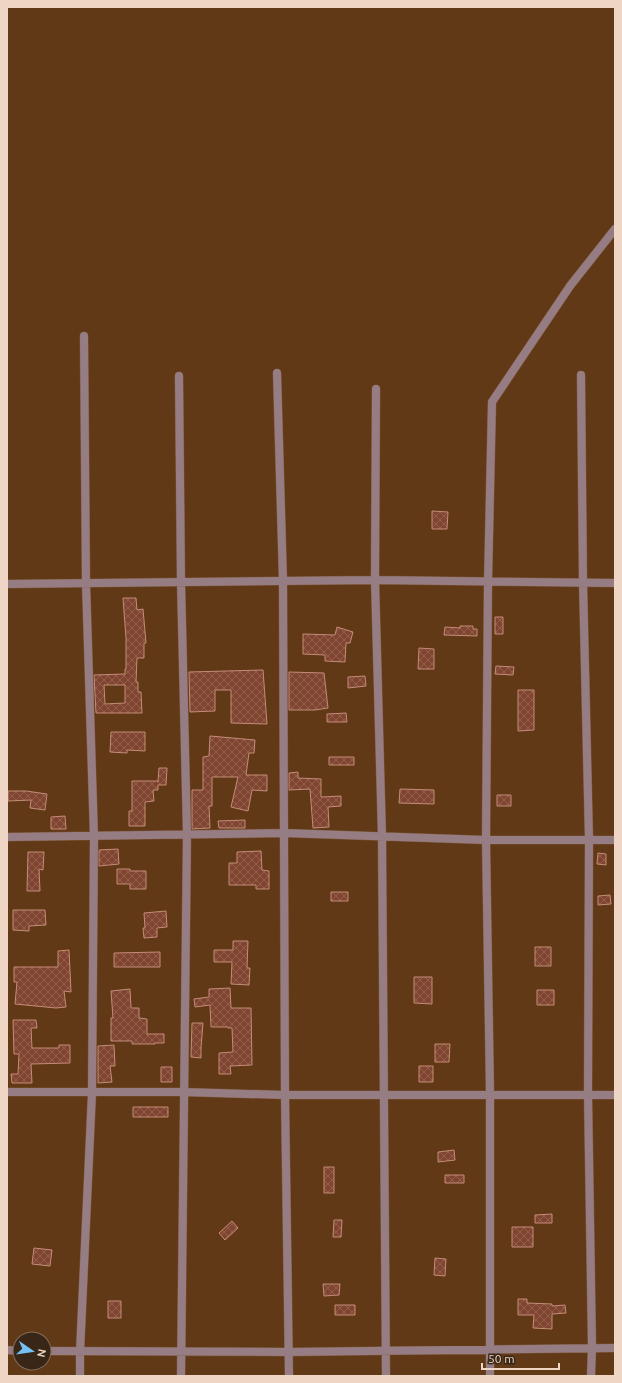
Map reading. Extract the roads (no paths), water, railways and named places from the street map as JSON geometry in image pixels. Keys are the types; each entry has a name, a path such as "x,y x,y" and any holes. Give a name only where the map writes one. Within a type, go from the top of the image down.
{"street":[{"path":"490,1376 490,1094 486,840 488,582 492,402 570,286 615,229"},
{"path":"80,1376 92,1093 94,837 86,583 84,336"},
{"path":"277,373 283,581 285,1095 289,1376"},
{"path":"581,375 583,582 589,840 588,1094 592,1347 591,1376"},
{"path":"179,376 181,582 187,834 181,1376"},
{"path":"376,389 375,580 382,837 386,1376"},
{"path":"7,584 375,580 615,583"},
{"path":"7,838 284,833 486,840 615,840"},
{"path":"7,1092 183,1092 285,1095 615,1095"},
{"path":"52,1351 181,1350 289,1352 491,1350 592,1347 615,1348"}]}
